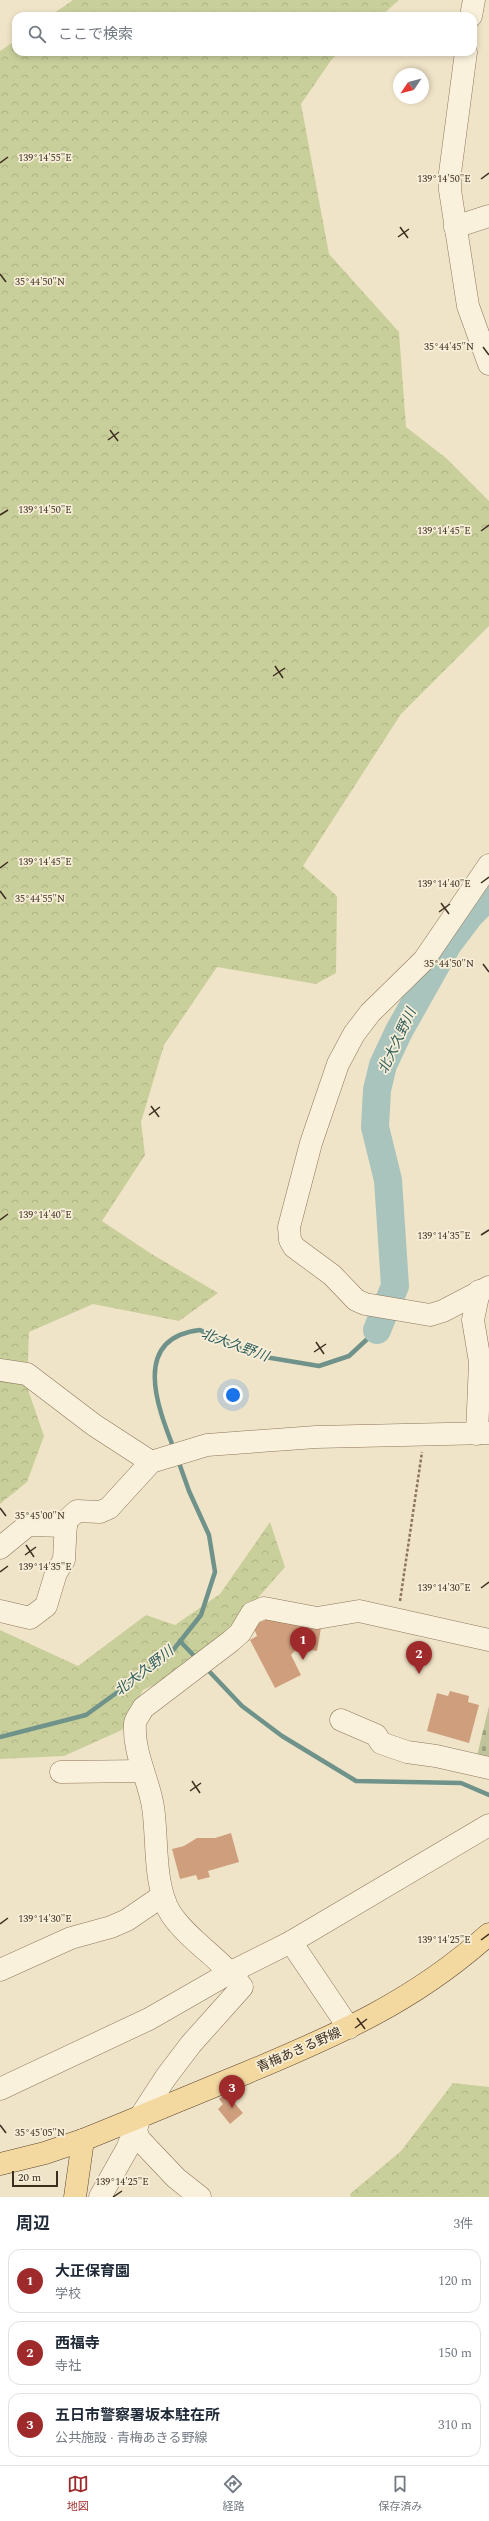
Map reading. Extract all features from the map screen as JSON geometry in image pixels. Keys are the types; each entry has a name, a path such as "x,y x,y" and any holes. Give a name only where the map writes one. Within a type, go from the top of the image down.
{"main road":[{"name":"青梅あきる野線","path":"0,2164 39,2155 83,2140 373,2017 424,1985 489,1934"},
{"path":"75,2197 83,2140"}],"street":[{"path":"472,12 474,0"},
{"path":"465,56 450,173 450,190 468,306 489,364"},
{"path":"455,227 489,216"},
{"path":"484,1289 443,1311 430,1315 414,1314 366,1304 356,1300 332,1275 294,1247 290,1240 288,1227 293,1204 311,1143 338,1064 354,1034 370,1013 424,960 489,865"},
{"path":"0,1611 30,1618 46,1606 56,1573 64,1560 66,1521 77,1511 100,1512 109,1508 158,1460 207,1445 316,1437 483,1434 480,1362 472,1320 484,1289"},
{"path":"0,1370 26,1374 94,1425 158,1460"},
{"path":"0,1548 28,1525 66,1526"},
{"path":"100,2197 127,2148 140,2117 191,2044 242,1987 231,1972 188,1934 171,1913 162,1896 153,1806 136,1746 135,1723 143,1708 231,1641 240,1633 252,1613 264,1608 317,1618 359,1611 489,1640"},
{"path":"341,1720 376,1735 381,1743 406,1752 436,1756 489,1768"},
{"path":"61,1772 143,1771"},
{"path":"0,2089 148,2019 231,1972 291,1942 489,1825"},
{"path":"0,1970 71,1938 122,1922 162,1896"},
{"path":"291,1942 349,2028"},
{"path":"140,2117 136,2130 139,2139 176,2178 200,2197"}],"path":[{"path":"397,1620 425,1434"}],"green space":[{"path":"73,0 399,0 386,12 56,12"},
{"path":"12,43 12,56 335,56 301,104 329,254 399,332 406,427 446,458 489,501 489,626 401,714 303,866 337,896 336,973 316,984 217,967 164,1045 141,1122 145,1155 102,1221 150,1253 218,1293 179,1321 93,1304 29,1332 27,1387 44,1436 27,1482 0,1504 0,51"},
{"path":"270,1522 285,1567 229,1631 177,1675 143,1690 122,1730 64,1756 0,1759 0,1630 78,1666 146,1615 175,1625 220,1594"},
{"path":"489,1706 489,1763 476,1760"},
{"path":"453,2083 489,2087 489,2197 351,2197 350,2194 401,2151"}],"building":[{"path":"267,1619 321,1628 317,1651 297,1648 291,1655 301,1675 275,1688 250,1640 257,1636 253,1626"},
{"path":"450,1691 469,1696 468,1702 479,1705 469,1743 427,1731 437,1693 448,1696"},
{"path":"231,1833 239,1862 208,1871 210,1877 198,1880 196,1875 180,1879 172,1849 184,1846 197,1838 215,1838"},
{"path":"226,2093 243,2113 230,2124 218,2109 223,2104 219,2099"}],"waterway":[{"name":"北大久野川","path":"377,1330 395,1286 388,1180 375,1127 377,1090 383,1065 399,1031 448,944 470,915 489,896"},
{"name":"北大久野川","path":"174,1449 161,1413 155,1376 157,1360 164,1346 178,1336 200,1330 225,1343 265,1357 319,1366 349,1356 377,1330"},
{"name":"北大久野川","path":"0,1737 86,1715 170,1654 201,1615 215,1572 209,1535 189,1491 178,1460"},
{"path":"180,1641 198,1660"},
{"path":"206,1668 242,1706 282,1736 356,1781 461,1783 489,1795"}],"place":[{"name":"大正保育園","path":"303,1660"},
{"name":"西福寺","path":"419,1674"},
{"name":"五日市警察署坂本駐在所","path":"232,2108"}]}
